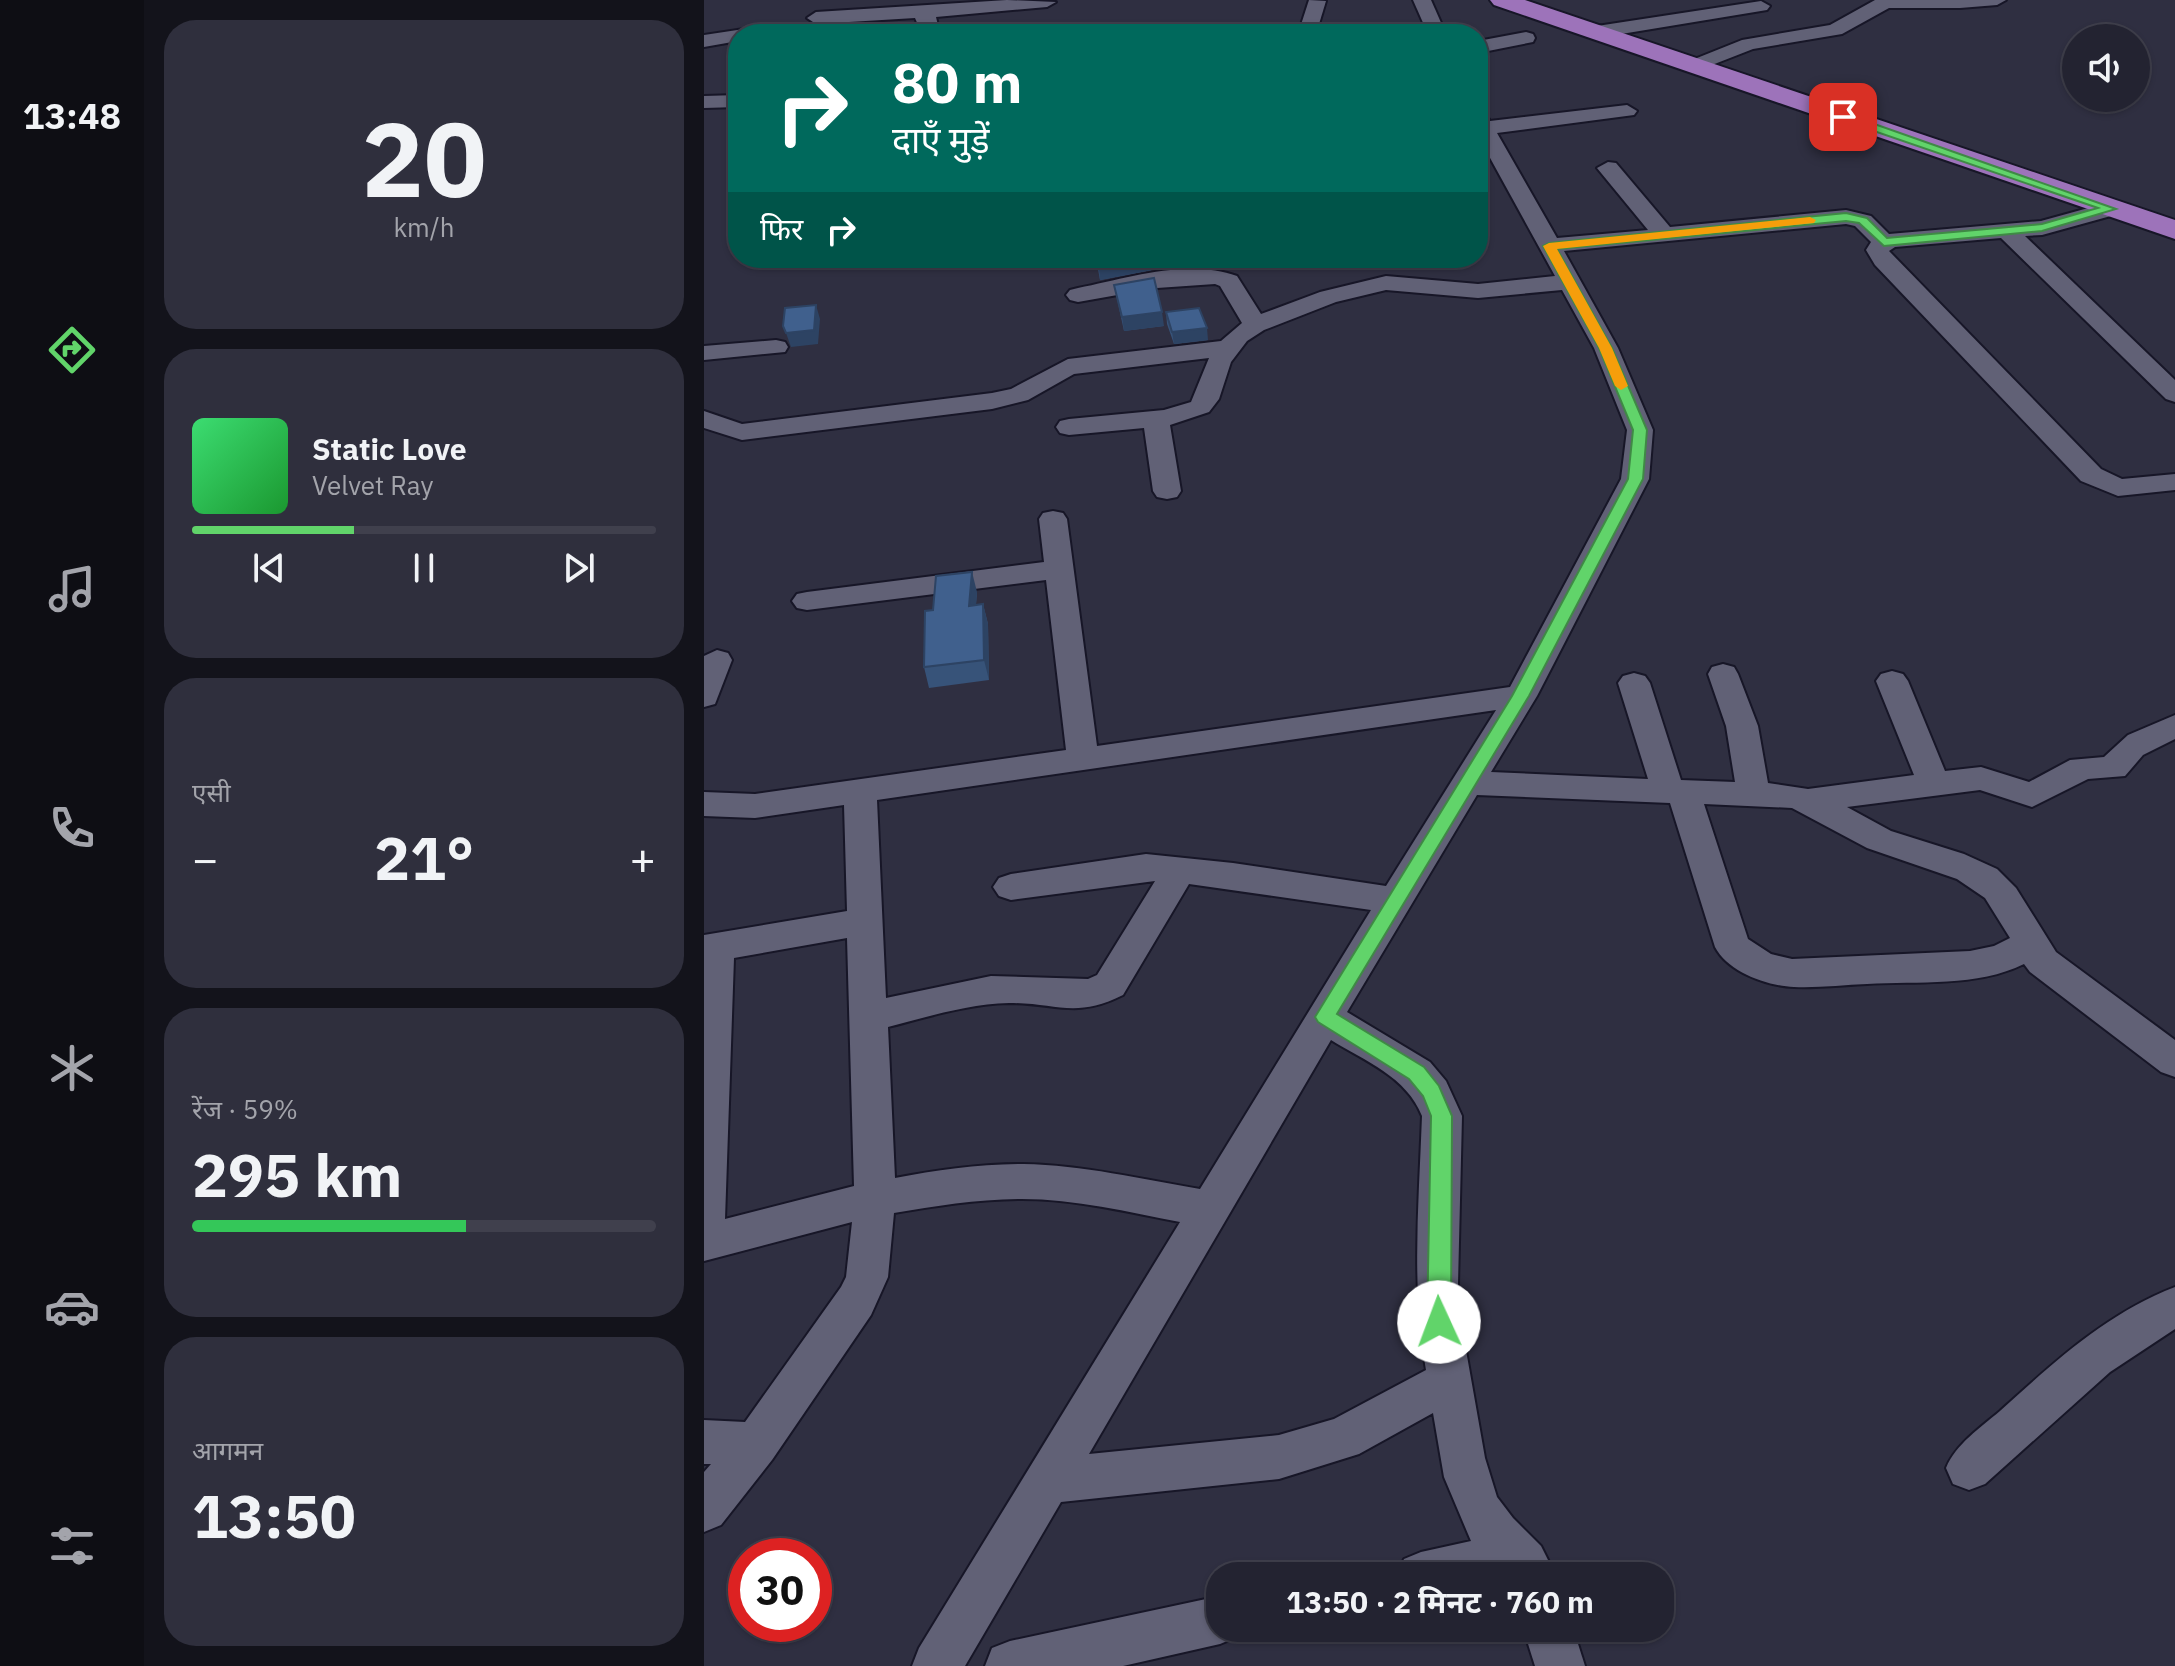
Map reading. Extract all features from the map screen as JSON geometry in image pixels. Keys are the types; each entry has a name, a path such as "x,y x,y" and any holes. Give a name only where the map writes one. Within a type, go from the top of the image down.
{"main road":[{"path":"1502,0 2175,230"}],"street":[{"path":"1422,0 1433,24"},
{"path":"1694,66 1749,44 1847,26 1885,2 1994,0"},
{"path":"1310,24 1317,1"},
{"path":"816,18 1047,2"},
{"path":"1597,32 1761,6"},
{"path":"1559,20 1619,9"},
{"path":"922,13 929,24"},
{"path":"704,41 728,37"},
{"path":"1488,45 1526,38"},
{"path":"704,102 728,101"},
{"path":"1488,122 1627,111"},
{"path":"937,1666 1395,900 1521,696 1635,479 1640,430 1606,348 1488,136"},
{"path":"1608,168 1664,235"},
{"path":"2110,209 2056,225 1884,242 1877,250 1883,260 2091,475 2118,488 2175,482"},
{"path":"1549,246 1846,217 1863,221 1884,242"},
{"path":"2008,232 2175,394"},
{"path":"1141,268 1146,284"},
{"path":"1078,295 1195,276 1223,276 1255,325"},
{"path":"1069,427 1156,419 1186,414 1200,407 1228,348 1255,325 1316,300 1386,283 1478,291 1569,282"},
{"path":"704,353 776,347"},
{"path":"704,419 742,432 992,401 1019,395 1068,367 1228,348"},
{"path":"1156,419 1167,491"},
{"path":"1053,519 1083,759"},
{"path":"807,601 1060,569"},
{"path":"704,697 717,660"},
{"path":"1723,674 1742,726 1754,795"},
{"path":"1892,681 1934,784"},
{"path":"1634,683 1733,947 1760,965 1779,972 1803,973 1970,965 2001,959 2029,945"},
{"path":"704,804 755,806 1521,696"},
{"path":"1467,783 1809,800 1981,778 2032,795 2082,768 2113,768 2128,749 2175,726"},
{"path":"704,1509 756,1444 856,1301 867,1277 875,1197 860,791"},
{"path":"1809,800 1828,808 1862,832 1979,876 1996,888 2010,906 2029,945 2043,962 2175,1061"},
{"path":"1011,887 1126,868 1180,870 1395,900"},
{"path":"868,1017 1008,989 1073,997 1092,996 1110,985 1180,870"},
{"path":"704,1233 710,948 865,921"},
{"path":"1325,1017 1416,1073 1432,1092 1442,1116 1437,1284 1439,1322 1472,1498 1491,1530 1522,1562"},
{"path":"704,1243 875,1197 998,1182 1054,1184 1210,1209"},
{"path":"1969,1468 2117,1340 2149,1319 2175,1307"},
{"path":"1048,1481 1279,1457 1315,1449 1343,1439 1450,1380"},
{"path":"704,1442 756,1444"},
{"path":"1010,1666 1206,1623"},
{"path":"1552,1642 1560,1666"}],"building":[{"path":"1154,278 1162,312 1122,317 1114,285"},
{"path":"816,305 814,330 786,333 783,326 785,308"},
{"path":"1199,308 1207,328 1172,332 1166,312"},
{"path":"972,572 969,606 983,604 984,660 924,667 925,611 933,610 936,576"}],"slow traffic":[{"path":"1621,386 1606,348 1549,246 1810,220"}],"route":[{"path":"1439,1322 1437,1284 1442,1116 1432,1092 1416,1073 1325,1017 1521,696 1635,479 1640,430 1606,348 1549,246 1846,217 1863,221 1884,242 2042,228 2110,209 1843,117"}]}
